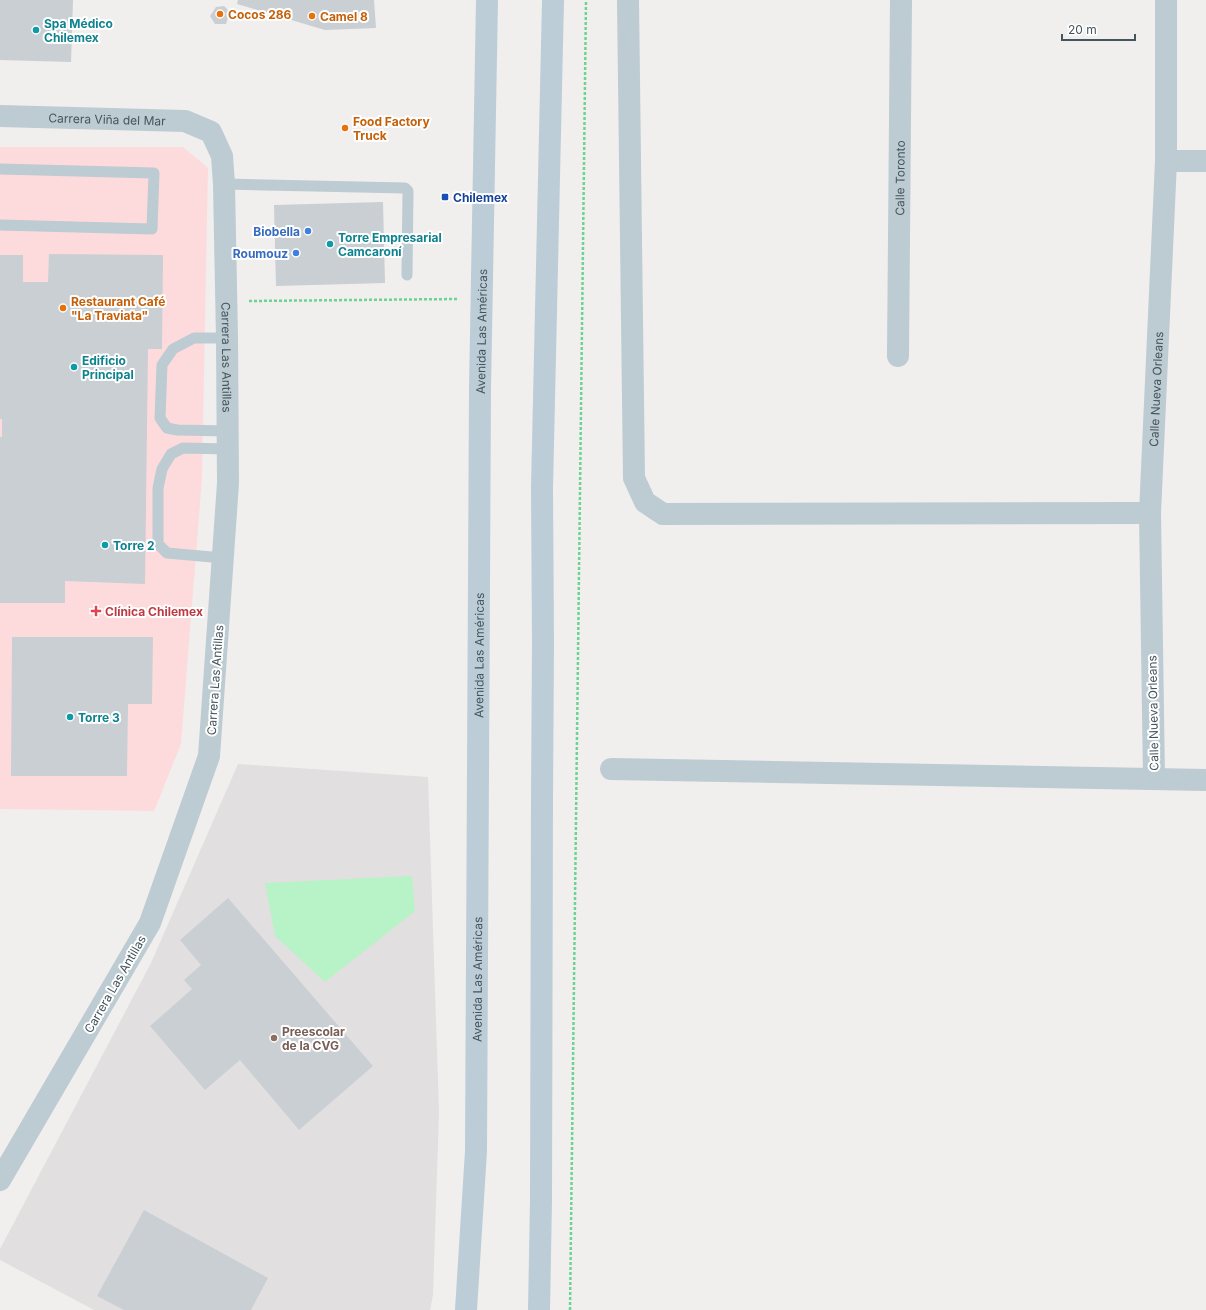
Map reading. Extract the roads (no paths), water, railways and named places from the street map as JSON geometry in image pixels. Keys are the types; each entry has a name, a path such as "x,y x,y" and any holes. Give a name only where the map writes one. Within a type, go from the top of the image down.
{"main road":[{"name":"Avenida Las Américas","path":"466,1310 476,1151 480,389 487,0"},
{"path":"539,1310 541,1201 543,643 542,488 553,0"}],"street":[{"path":"628,0 634,478 645,502 663,514 1150,512"},
{"name":"Calle Toronto","path":"898,356 901,0"},
{"name":"Calle Nueva Orleans","path":"1154,778 1150,512 1166,161 1166,0"},
{"name":"Carrera Viña del Mar","path":"0,116 185,121 211,132"},
{"name":"Carrera Las Antillas","path":"0,1180 150,923 209,756 228,483 224,184 222,156 211,132"},
{"path":"1166,161 1206,161"},
{"path":"611,769 1206,780"}],"lane":[{"path":"0,169 154,173 152,229 0,225"},
{"path":"224,184 405,188 408,191 407,275"},
{"path":"227,338 194,338 173,349 162,365 160,418 167,428 228,440"},
{"path":"223,558 167,553 158,544 158,488 162,469 171,454 183,448 228,440"}],"place":[{"name":"Cocos 286","path":"220,14"},
{"name":"Camel 8","path":"312,16"},
{"name":"Spa Médico Chilemex","path":"36,30"},
{"name":"Food Factory Truck","path":"345,128"},
{"name":"Chilemex","path":"445,197"},
{"name":"Biobella","path":"308,231"},
{"name":"Torre Empresarial Camcaroní","path":"330,244"},
{"name":"Roumouz","path":"296,253"},
{"name":"Restaurant Café \"La Traviata\"","path":"63,308"},
{"name":"Edificio Principal","path":"74,367"},
{"name":"Torre 2","path":"105,545"},
{"name":"Clínica Chilemex","path":"96,611"},
{"name":"Torre 3","path":"70,717"},
{"name":"Preescolar de la CVG","path":"274,1038"}]}
